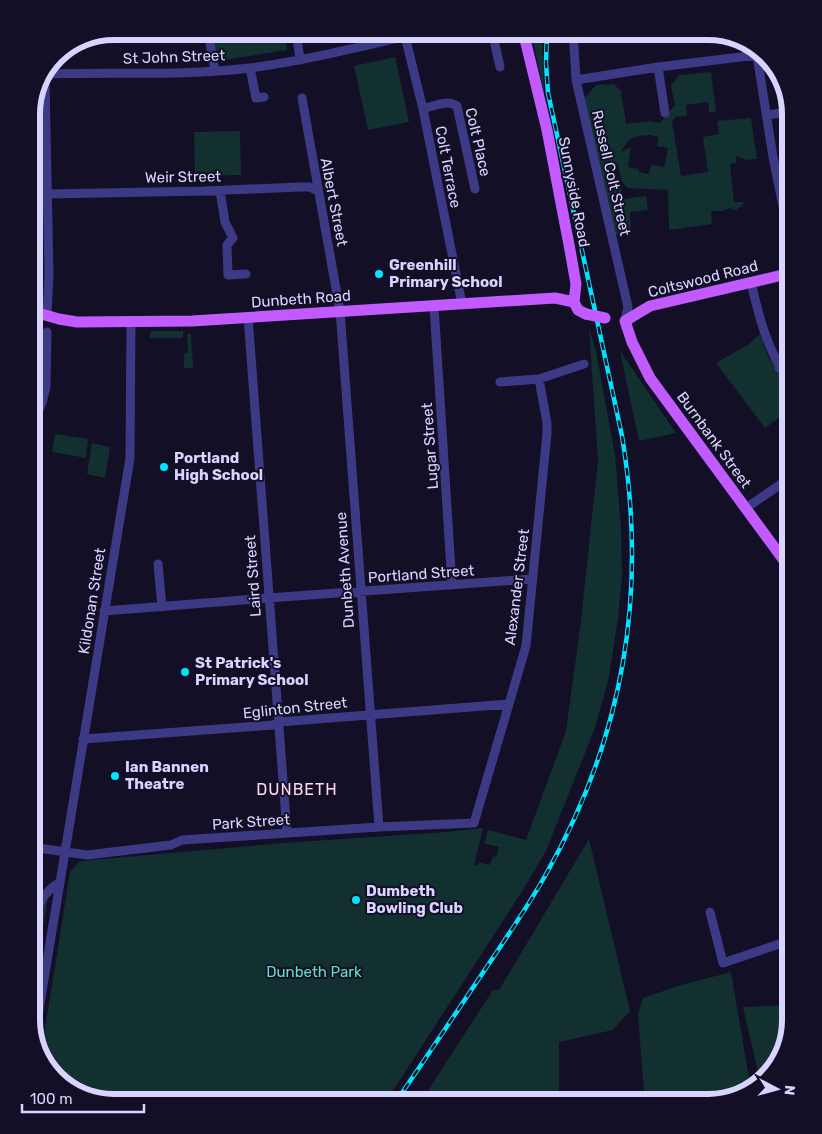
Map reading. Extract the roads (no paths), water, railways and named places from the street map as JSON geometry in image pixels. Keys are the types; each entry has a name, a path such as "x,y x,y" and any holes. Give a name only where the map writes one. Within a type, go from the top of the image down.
{"main road":[{"name":"Sunnyside Road","path":"525,40 547,130 570,250 576,284 574,302"},
{"name":"Coltswood Road","path":"625,321 650,306 782,275"},
{"name":"Dunbeth Road","path":"40,314 78,322 192,321 555,298 574,302"},
{"path":"574,302 578,310 586,314 625,321"},
{"name":"Burnbank Street","path":"625,321 632,342 650,378 782,558"}],"street":[{"path":"210,40 215,71"},
{"path":"297,40 300,60"},
{"name":"St John Street","path":"52,74 215,71 250,68 300,60 388,40"},
{"name":"Colt Terrace","path":"406,40 462,304"},
{"path":"494,40 500,67"},
{"name":"Russell Colt Street","path":"573,40 576,80 628,307 625,321"},
{"path":"576,80 750,53"},
{"path":"758,60 766,116 782,199"},
{"path":"658,67 665,112"},
{"path":"250,68 256,98 264,97"},
{"path":"45,89 49,273 48,316"},
{"name":"Albert Street","path":"302,98 340,311"},
{"name":"Colt Place","path":"422,109 446,102 457,106 474,189"},
{"path":"766,116 782,113"},
{"name":"Weir Street","path":"48,194 300,187 310,187 318,191"},
{"path":"220,190 225,222 233,238 227,245 228,275 246,274"},
{"path":"751,282 769,344 782,371"},
{"name":"Lugar Street","path":"434,306 452,585"},
{"name":"Dunbeth Avenue","path":"340,311 379,827"},
{"name":"Laird Street","path":"248,317 287,833"},
{"name":"Kildonan Street","path":"40,988 84,739 130,458 131,321"},
{"path":"40,407 46,387 47,332"},
{"path":"500,382 539,379 584,364"},
{"name":"Alexander Street","path":"474,823 526,646 547,433 539,379"},
{"path":"746,508 782,483"},
{"path":"158,564 162,607"},
{"name":"Portland Street","path":"104,612 532,579"},
{"name":"Eglinton Street","path":"84,739 273,725 278,722 509,704"},
{"name":"Park Street","path":"40,848 87,855 171,846 182,840 379,827 474,823"},
{"path":"40,902 46,893 59,883"},
{"path":"710,912 723,963 782,943"}],"railway":[{"path":"401,1094 531,900 572,824 594,771 611,717 623,663 630,608 632,551 629,494 622,436 548,93 547,40"}],"place":[{"name":"Greenhill Primary School","path":"379,274"},
{"name":"Portland High School","path":"164,467"},
{"name":"St Patrick's Primary School","path":"185,672"},
{"name":"Ian Bannen Theatre","path":"115,776"},
{"name":"Dumbeth Bowling Club","path":"356,900"}],"district":[{"name":"DUNBETH","path":"297,789"}],"park label":[{"name":"Dunbeth Park","path":"314,972"}]}
